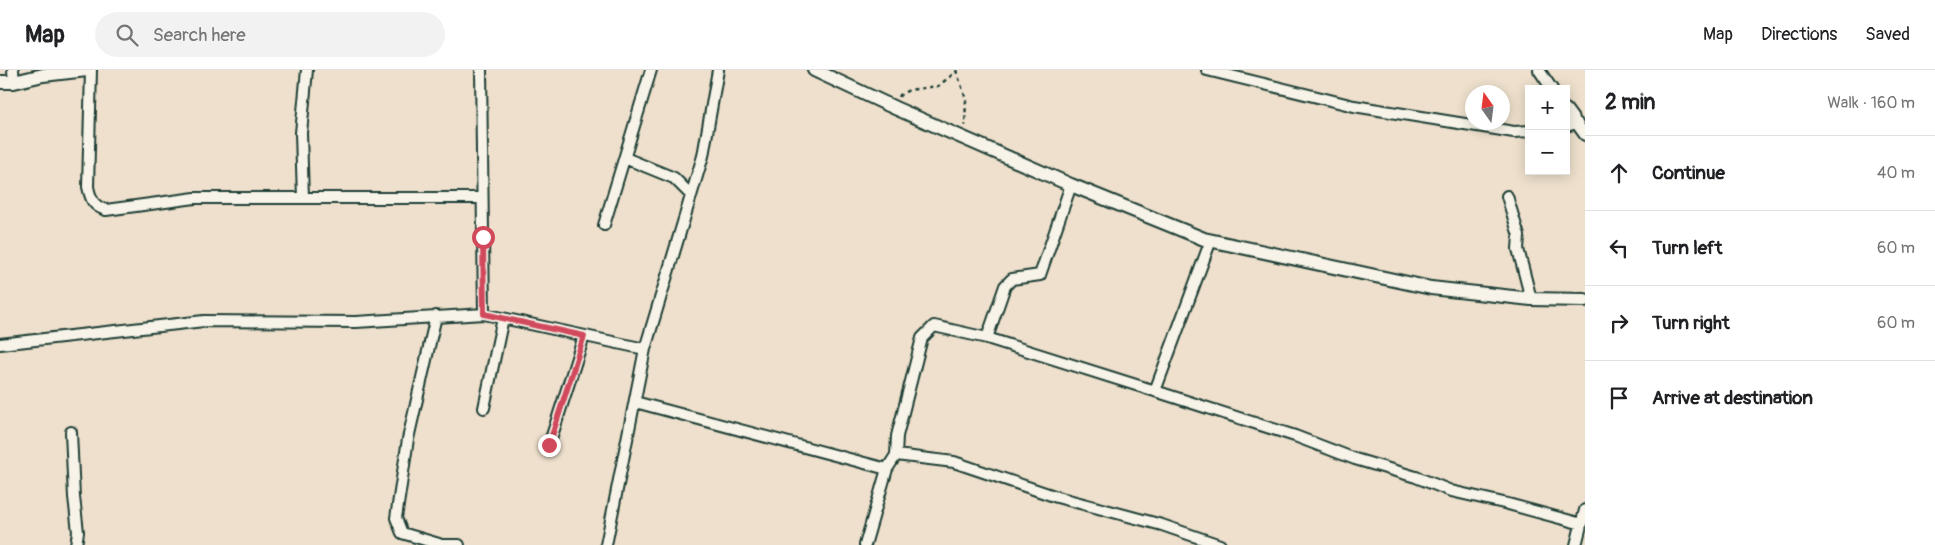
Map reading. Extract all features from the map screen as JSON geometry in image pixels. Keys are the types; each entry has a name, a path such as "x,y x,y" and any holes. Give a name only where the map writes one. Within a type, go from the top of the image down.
{"street":[{"path":"0,82 14,76 87,70"},
{"path":"91,70 88,187 91,202 98,208 106,210 195,198 482,198"},
{"path":"303,198 302,132 307,70"},
{"path":"481,70 484,314"},
{"path":"604,225 651,70"},
{"path":"606,545 645,349 690,194 703,156 718,70"},
{"path":"814,70 895,108 1071,185 1211,240 1431,288 1531,299 1585,300"},
{"path":"1207,70 1354,106 1514,132 1525,131"},
{"path":"1539,70 1549,85"},
{"path":"1571,125 1585,135"},
{"path":"625,158 674,178 690,194"},
{"path":"987,338 1005,286 1012,280 1040,276 1071,185"},
{"path":"1506,196 1519,236 1518,249 1531,299"},
{"path":"1155,391 1211,240"},
{"path":"0,344 204,321 356,322 484,314 645,349"},
{"path":"436,316 408,439 396,518 402,533 438,545 458,545"},
{"path":"484,408 503,318"},
{"path":"865,545 887,469 896,456 896,436 922,338 934,326 987,338 1280,431 1355,459 1416,477 1451,491 1508,504 1582,528"},
{"path":"549,445 584,336"},
{"path":"635,402 887,469"},
{"path":"71,432 78,532 76,545"},
{"path":"896,456 954,462 1057,497 1162,525 1220,545"},
{"path":"1576,545 1582,528 1585,510"}],"path":[{"path":"895,108 900,95 909,90 938,86 956,71 966,99 967,118 963,137"}],"route":[{"path":"483,237 484,314 584,336 549,445"}]}
